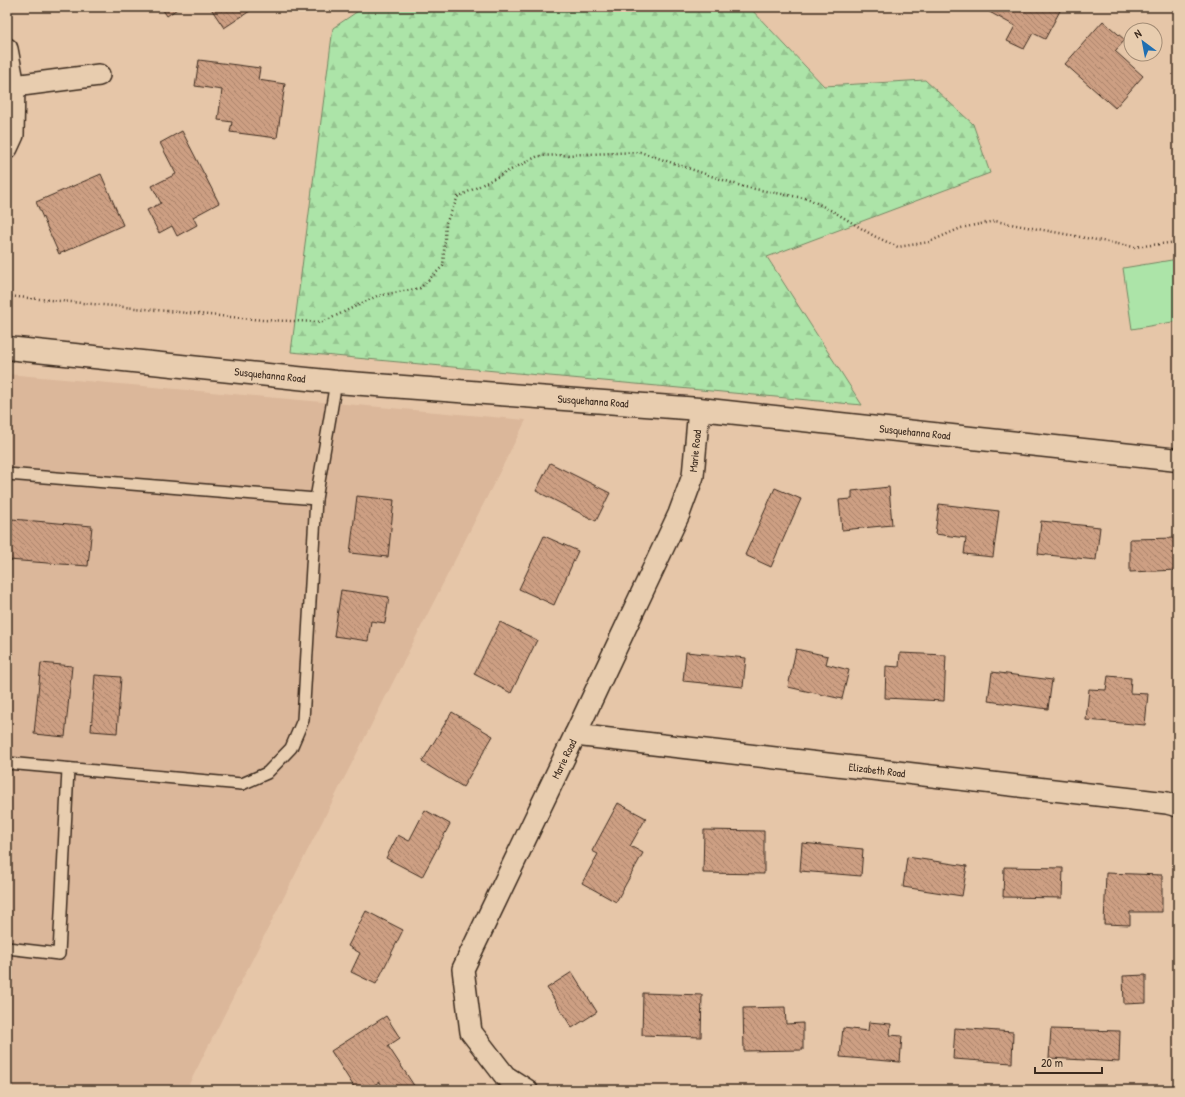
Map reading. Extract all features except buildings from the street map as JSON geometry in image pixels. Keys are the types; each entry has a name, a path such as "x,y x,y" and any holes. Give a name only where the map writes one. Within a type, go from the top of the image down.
{"main road":[{"name":"Susquehanna Road","path":"7,348 336,382 699,409 1178,460"}],"street":[{"path":"7,49 14,86 13,136 7,148"},
{"path":"14,86 99,75"},
{"name":"Marie Road","path":"527,1090 505,1076 471,1032 463,969 575,736 679,514 693,476 699,409"},
{"name":"Elizabeth Road","path":"575,736 1167,803 1178,806"}],"lane":[{"path":"7,763 242,784 267,773 291,748 303,720 316,499 336,382"},
{"path":"7,474 316,499"},
{"path":"7,948 59,954 68,769"}],"path":[{"path":"7,296 263,320 323,322 376,296 420,288 443,266 446,224 458,197 538,156 640,152 744,187 809,199 874,236 898,247 929,242 961,228 995,221 1134,247 1178,242"}],"shaded area":[{"path":"7,374 526,420 186,1090 7,1090"}],"green space":[{"path":"364,7 749,7 824,86 925,80 973,124 990,173 767,257 862,405 291,352 333,28"},
{"path":"1178,259 1178,321 1132,329 1123,268"}]}
